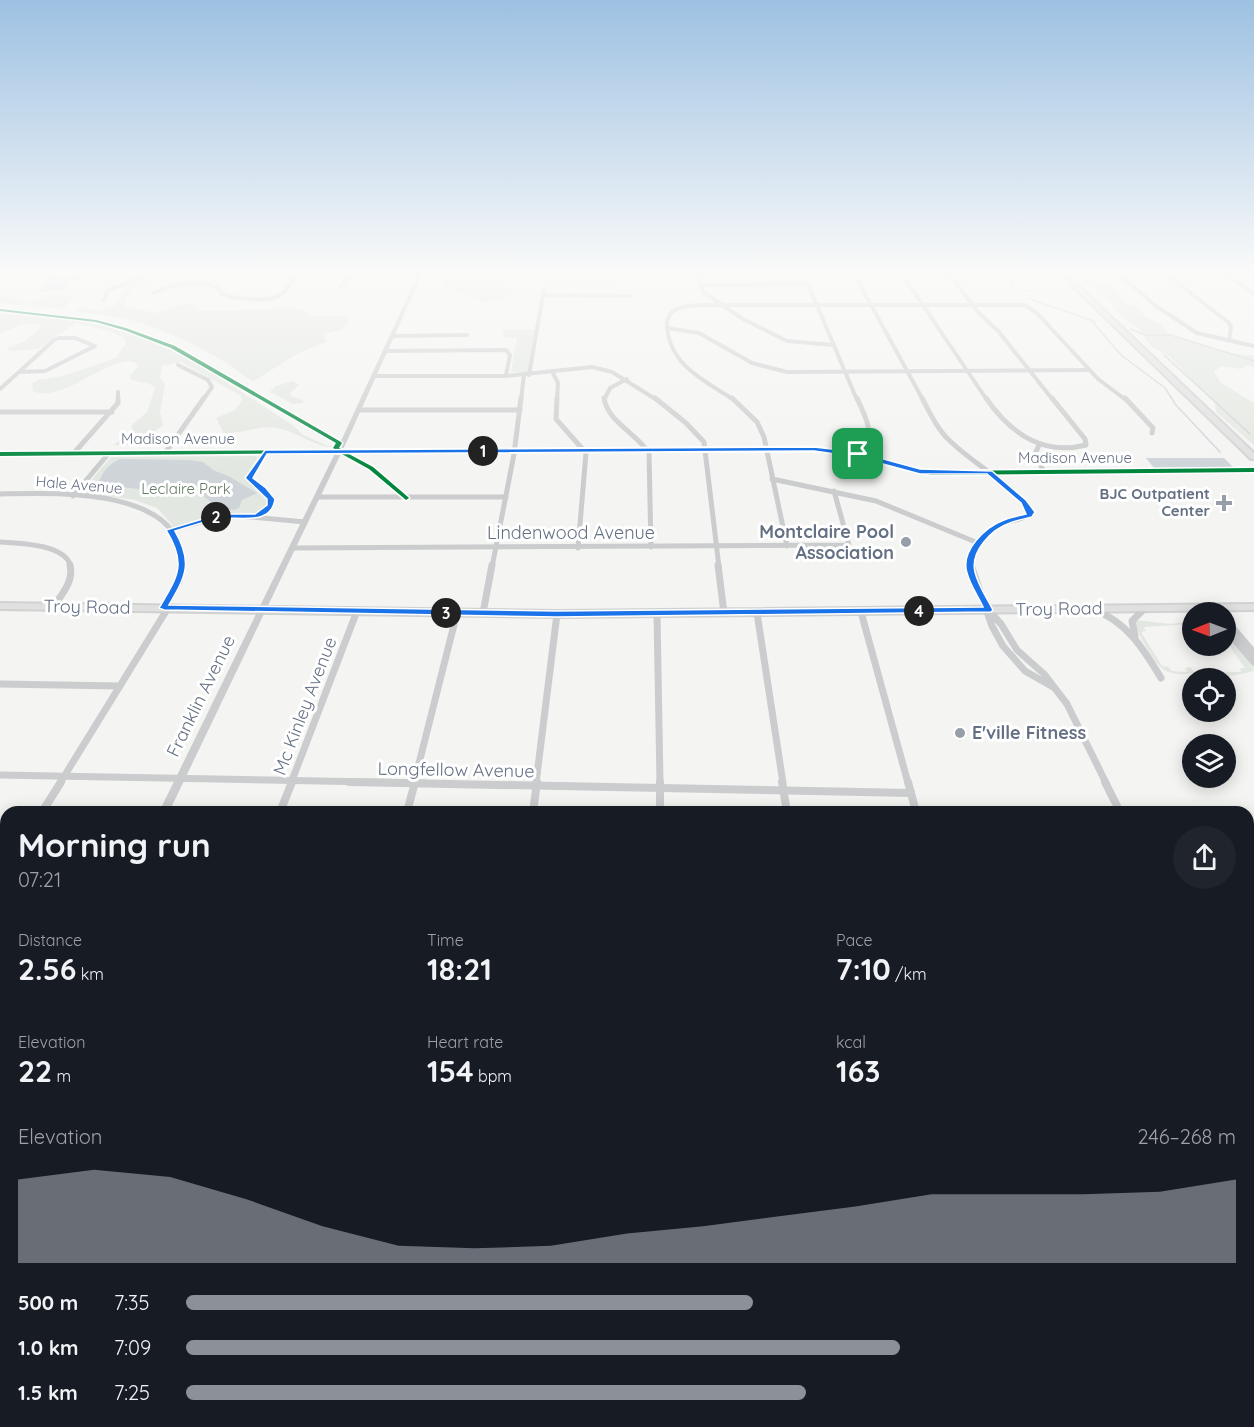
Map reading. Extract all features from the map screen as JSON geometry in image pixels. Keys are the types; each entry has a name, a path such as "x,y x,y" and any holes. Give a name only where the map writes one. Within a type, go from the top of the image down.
{"main road":[{"path":"1128,337 1254,457"},
{"name":"Troy Road","path":"0,606 557,614 1182,609"},
{"name":"Troy Road","path":"1236,608 1254,606"}],"street":[{"path":"0,389 18,372 60,337 69,337 95,346 45,371 18,372"},
{"name":"Franklin Avenue","path":"167,806 339,452 392,337"},
{"path":"483,613 514,451 521,391 527,375 535,337"},
{"path":"669,337 670,345 680,361 742,405 759,421 787,546"},
{"path":"707,337 752,363 787,372 1089,370"},
{"path":"776,337 807,344 834,345"},
{"path":"830,337 869,427 868,443 858,454"},
{"path":"888,337 944,436 957,449 1018,495 1031,514 1000,524 978,543 972,554 970,571 988,610 1001,624 1017,650 1044,674 1077,722 1117,806"},
{"path":"944,337 997,414 1024,438 1039,445 1076,449 1087,444 1003,337"},
{"path":"1058,337 1102,383 1123,396 1150,424 1152,433"},
{"path":"1211,337 1254,346"},
{"path":"1229,341 1230,337"},
{"path":"385,351 506,350 510,353 506,375"},
{"path":"165,453 212,387 208,380 178,365"},
{"path":"374,376 527,375 574,367 614,372 627,379 693,428 705,442 724,614"},
{"path":"552,371 558,383 556,419 586,454 578,548"},
{"path":"518,375 521,391"},
{"path":"627,379 608,390 604,398 604,405 608,412 641,440 648,450 651,547"},
{"path":"74,453 112,412 118,403 118,392"},
{"path":"359,410 519,410"},
{"path":"0,412 112,412"},
{"path":"1039,445 1035,454 1044,472"},
{"name":"Madison Avenue","path":"0,454 825,449 858,454 920,471 1254,470"},
{"path":"256,516 268,508 271,501 268,494 249,478 265,452"},
{"path":"73,496 109,453"},
{"path":"772,479 834,491 896,508 978,543"},
{"name":"Lindenwood Avenue","path":"292,548 494,549 849,545 834,491"},
{"name":"Hale Avenue","path":"0,494 73,496 121,501 139,506 170,530 180,547 183,561 179,581 166,608 46,806"},
{"path":"317,497 506,497"},
{"path":"170,530 219,516 256,516 305,522"},
{"path":"0,542 48,548 68,558 73,568 72,579 54,606"},
{"path":"1136,639 1132,621 1145,608"},
{"path":"1091,609 1113,618 1136,639 1161,678"},
{"name":"Mc Kinley Avenue","path":"282,806 357,611"},
{"path":"861,612 914,806"},
{"path":"408,806 457,613"},
{"path":"757,613 786,806"},
{"path":"534,806 557,614"},
{"path":"657,614 660,806"},
{"path":"1236,632 1254,653"},
{"path":"1236,641 1254,662"},
{"path":"0,684 120,686"},
{"name":"Longfellow Avenue","path":"0,775 911,793"}],"green space":[{"path":"30,337 56,337 38,349 12,351 6,349"},
{"path":"121,337 139,337 191,361 294,426 303,435 330,447 277,428 224,433 216,418 235,410 242,401 241,396 181,362 162,366 160,377 165,385 160,412 163,425 156,430 149,442 140,445 114,445 132,431 132,425 147,412 155,388 150,384 132,380 130,376 138,367 136,363 126,361 115,364 58,391 45,393 33,391 32,384 38,380 63,376 116,358 126,343"},
{"path":"176,337 325,337 326,342 298,353 254,381 204,350"},
{"path":"534,337 528,372 511,372 517,338 504,338"},
{"path":"1145,337 1177,337 1222,352 1254,356 1254,367 1247,365 1241,369 1223,367 1214,372 1221,383 1254,403 1254,445 1216,412 1215,403 1170,357 1151,346"},
{"path":"292,381 299,385 290,393 291,396 304,401 302,403 293,404 270,392 276,386"},
{"name":"Leclaire Park","path":"111,457 258,457 247,475 248,481 269,499 267,508 257,514 219,514 174,527 157,508 135,500 80,493"},
{"path":"1135,620 1171,624 1182,622 1182,625 1144,627 1146,631 1141,632 1162,666 1172,671 1182,672 1182,674 1163,669 1146,646"},
{"path":"1236,644 1254,666 1253,671 1236,675 1236,672 1241,672 1240,668 1245,668 1236,655"}],"shaded area":[{"path":"1146,458 1224,458 1233,467 1154,468"},
{"path":"120,459 203,462 213,470 257,493 242,500 239,508 227,510 187,488 153,490 98,484 106,469"}],"waterway":[{"path":"1105,337 1121,355 1165,388 1176,405 1220,452"},
{"path":"1176,337 1254,361"},
{"path":"1164,355 1250,434"}],"cycle path":[{"path":"145,337 173,347 339,443 336,448 371,468 406,498"},
{"path":"0,454 814,449 844,453 931,473 1254,470"}],"place":[{"name":"BJC Outpatient Center","path":"1224,503"},
{"name":"Montclaire Pool Association","path":"906,542"},
{"name":"E'ville Fitness","path":"960,733"}],"route":[{"path":"814,449 858,454 897,467 920,471 989,472 1024,501 1031,512 1030,516 1007,521 994,527 978,543 972,554 970,571 988,610 557,614 164,608 179,581 183,561 180,547 170,530 219,516 236,514 256,516 264,512 270,505 271,499 249,478 265,452 814,449"}]}
